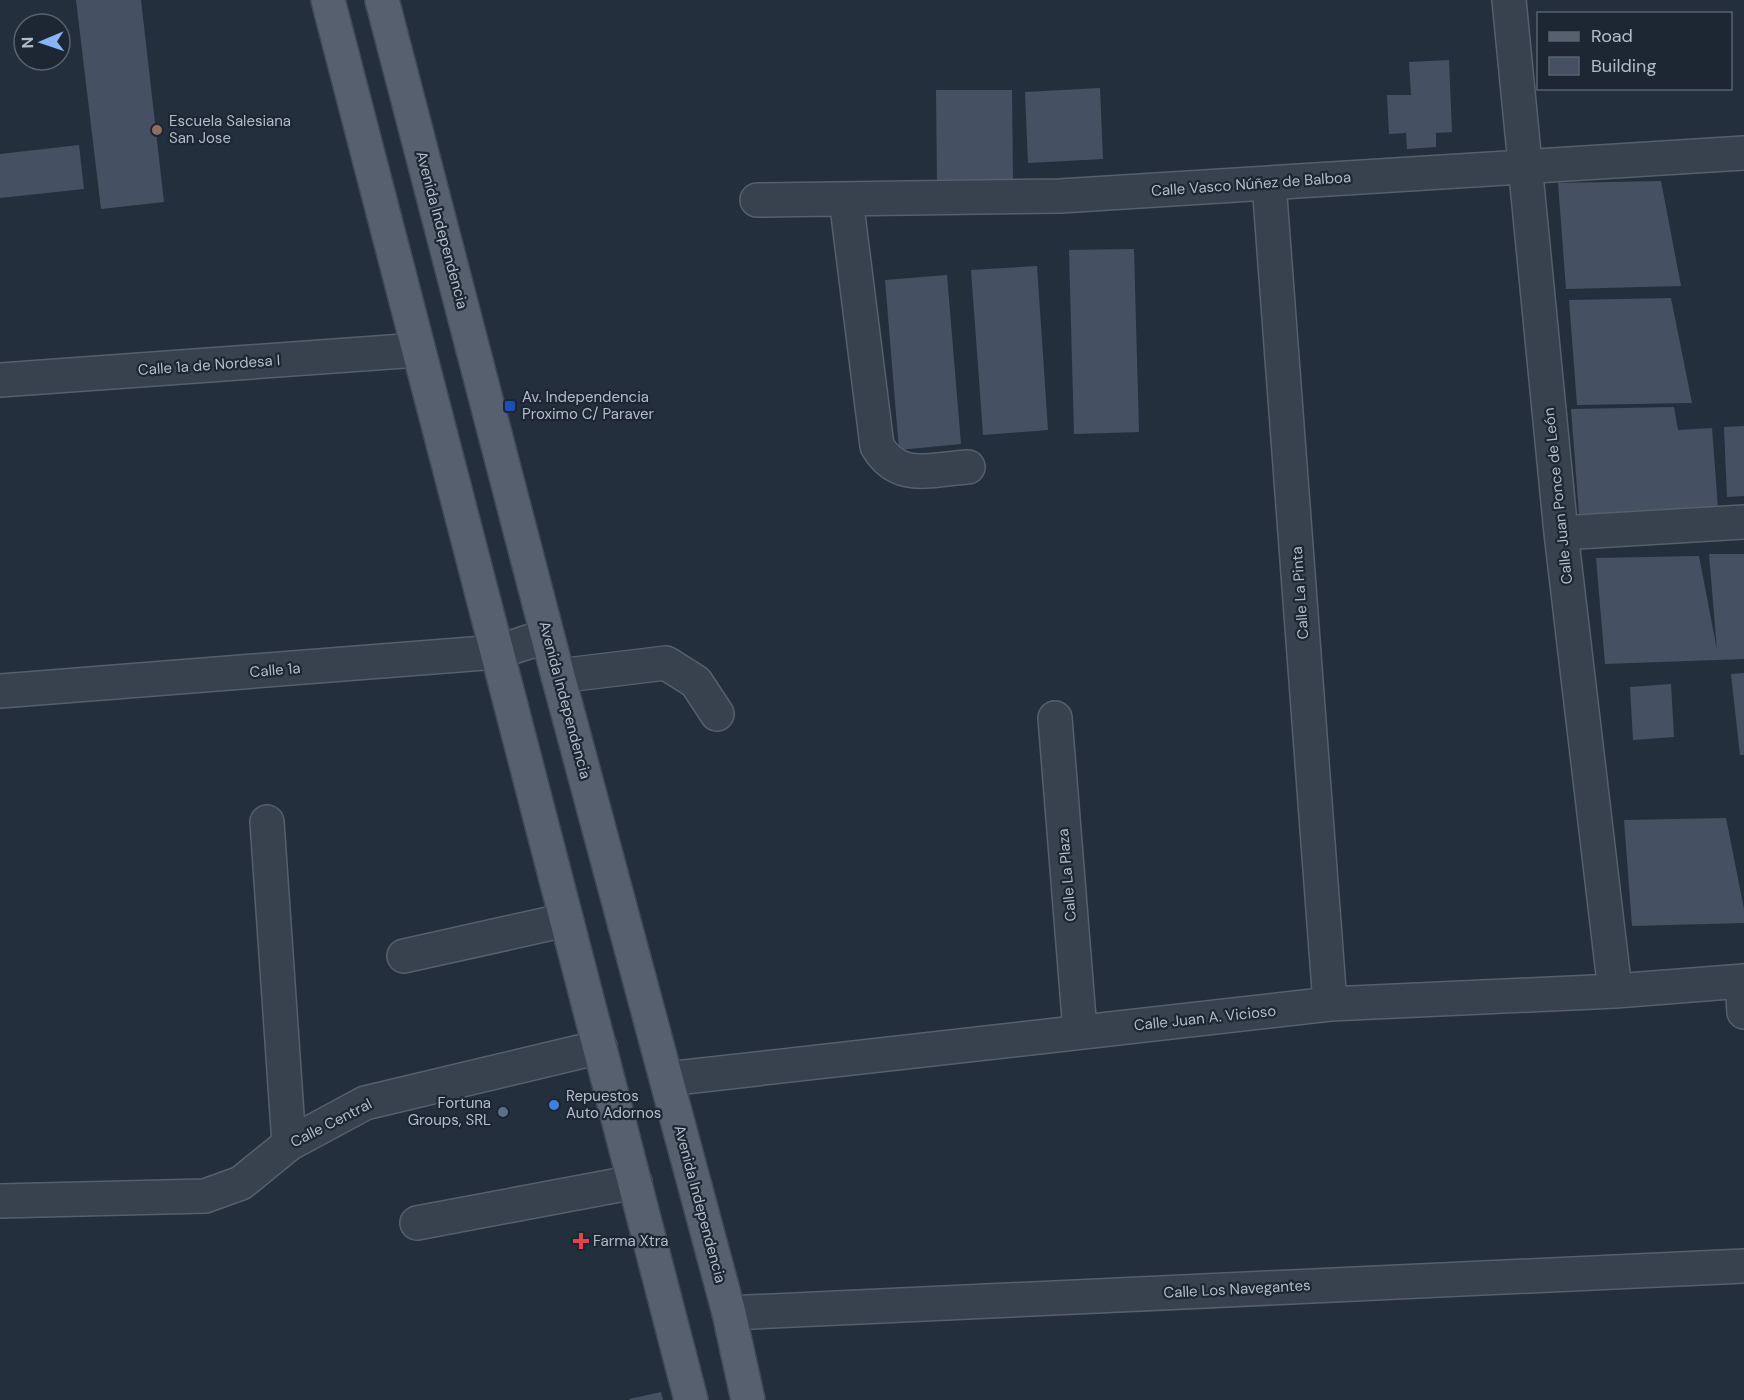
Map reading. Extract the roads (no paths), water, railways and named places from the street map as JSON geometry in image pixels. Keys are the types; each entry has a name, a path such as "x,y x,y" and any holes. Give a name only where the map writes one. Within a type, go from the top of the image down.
{"main road":[{"path":"328,0 691,1400"},
{"name":"Avenida Independencia","path":"381,0 547,636 668,1079 729,1313 748,1400"}],"street":[{"name":"Calle Juan Ponce de León","path":"1509,0 1561,533 1615,991"},
{"name":"Calle Vasco Núñez de Balboa","path":"757,200 1060,196 1744,153"},
{"name":"Calle La Pinta","path":"1269,183 1330,1004"},
{"path":"846,200 877,446 886,461 903,471 968,467"},
{"name":"Calle 1a de Nordesa I","path":"0,380 418,350"},
{"path":"1561,533 1744,522"},
{"name":"Calle 1a","path":"0,691 497,652 547,636"},
{"path":"558,676 666,663 696,682 717,714"},
{"name":"Calle La Plaza","path":"1055,718 1080,1031"},
{"path":"267,822 289,1143"},
{"path":"404,956 566,920"},
{"name":"Calle Juan A. Vicioso","path":"668,1079 1330,1004 1615,991 1743,992"},
{"name":"Calle Central","path":"0,1202 205,1196 241,1183 289,1143 365,1103 600,1047"},
{"path":"417,1223 635,1182"},
{"name":"Calle Los Navegantes","path":"729,1313 1744,1266"}],"place":[{"name":"Escuela Salesiana San Jose","path":"157,130"},
{"name":"Av. Independencia Proximo C/ Paraver","path":"510,406"},
{"name":"Repuestos Auto Adornos","path":"554,1105"},
{"name":"Fortuna Groups, SRL","path":"503,1112"},
{"name":"Farma Xtra","path":"581,1241"}]}
